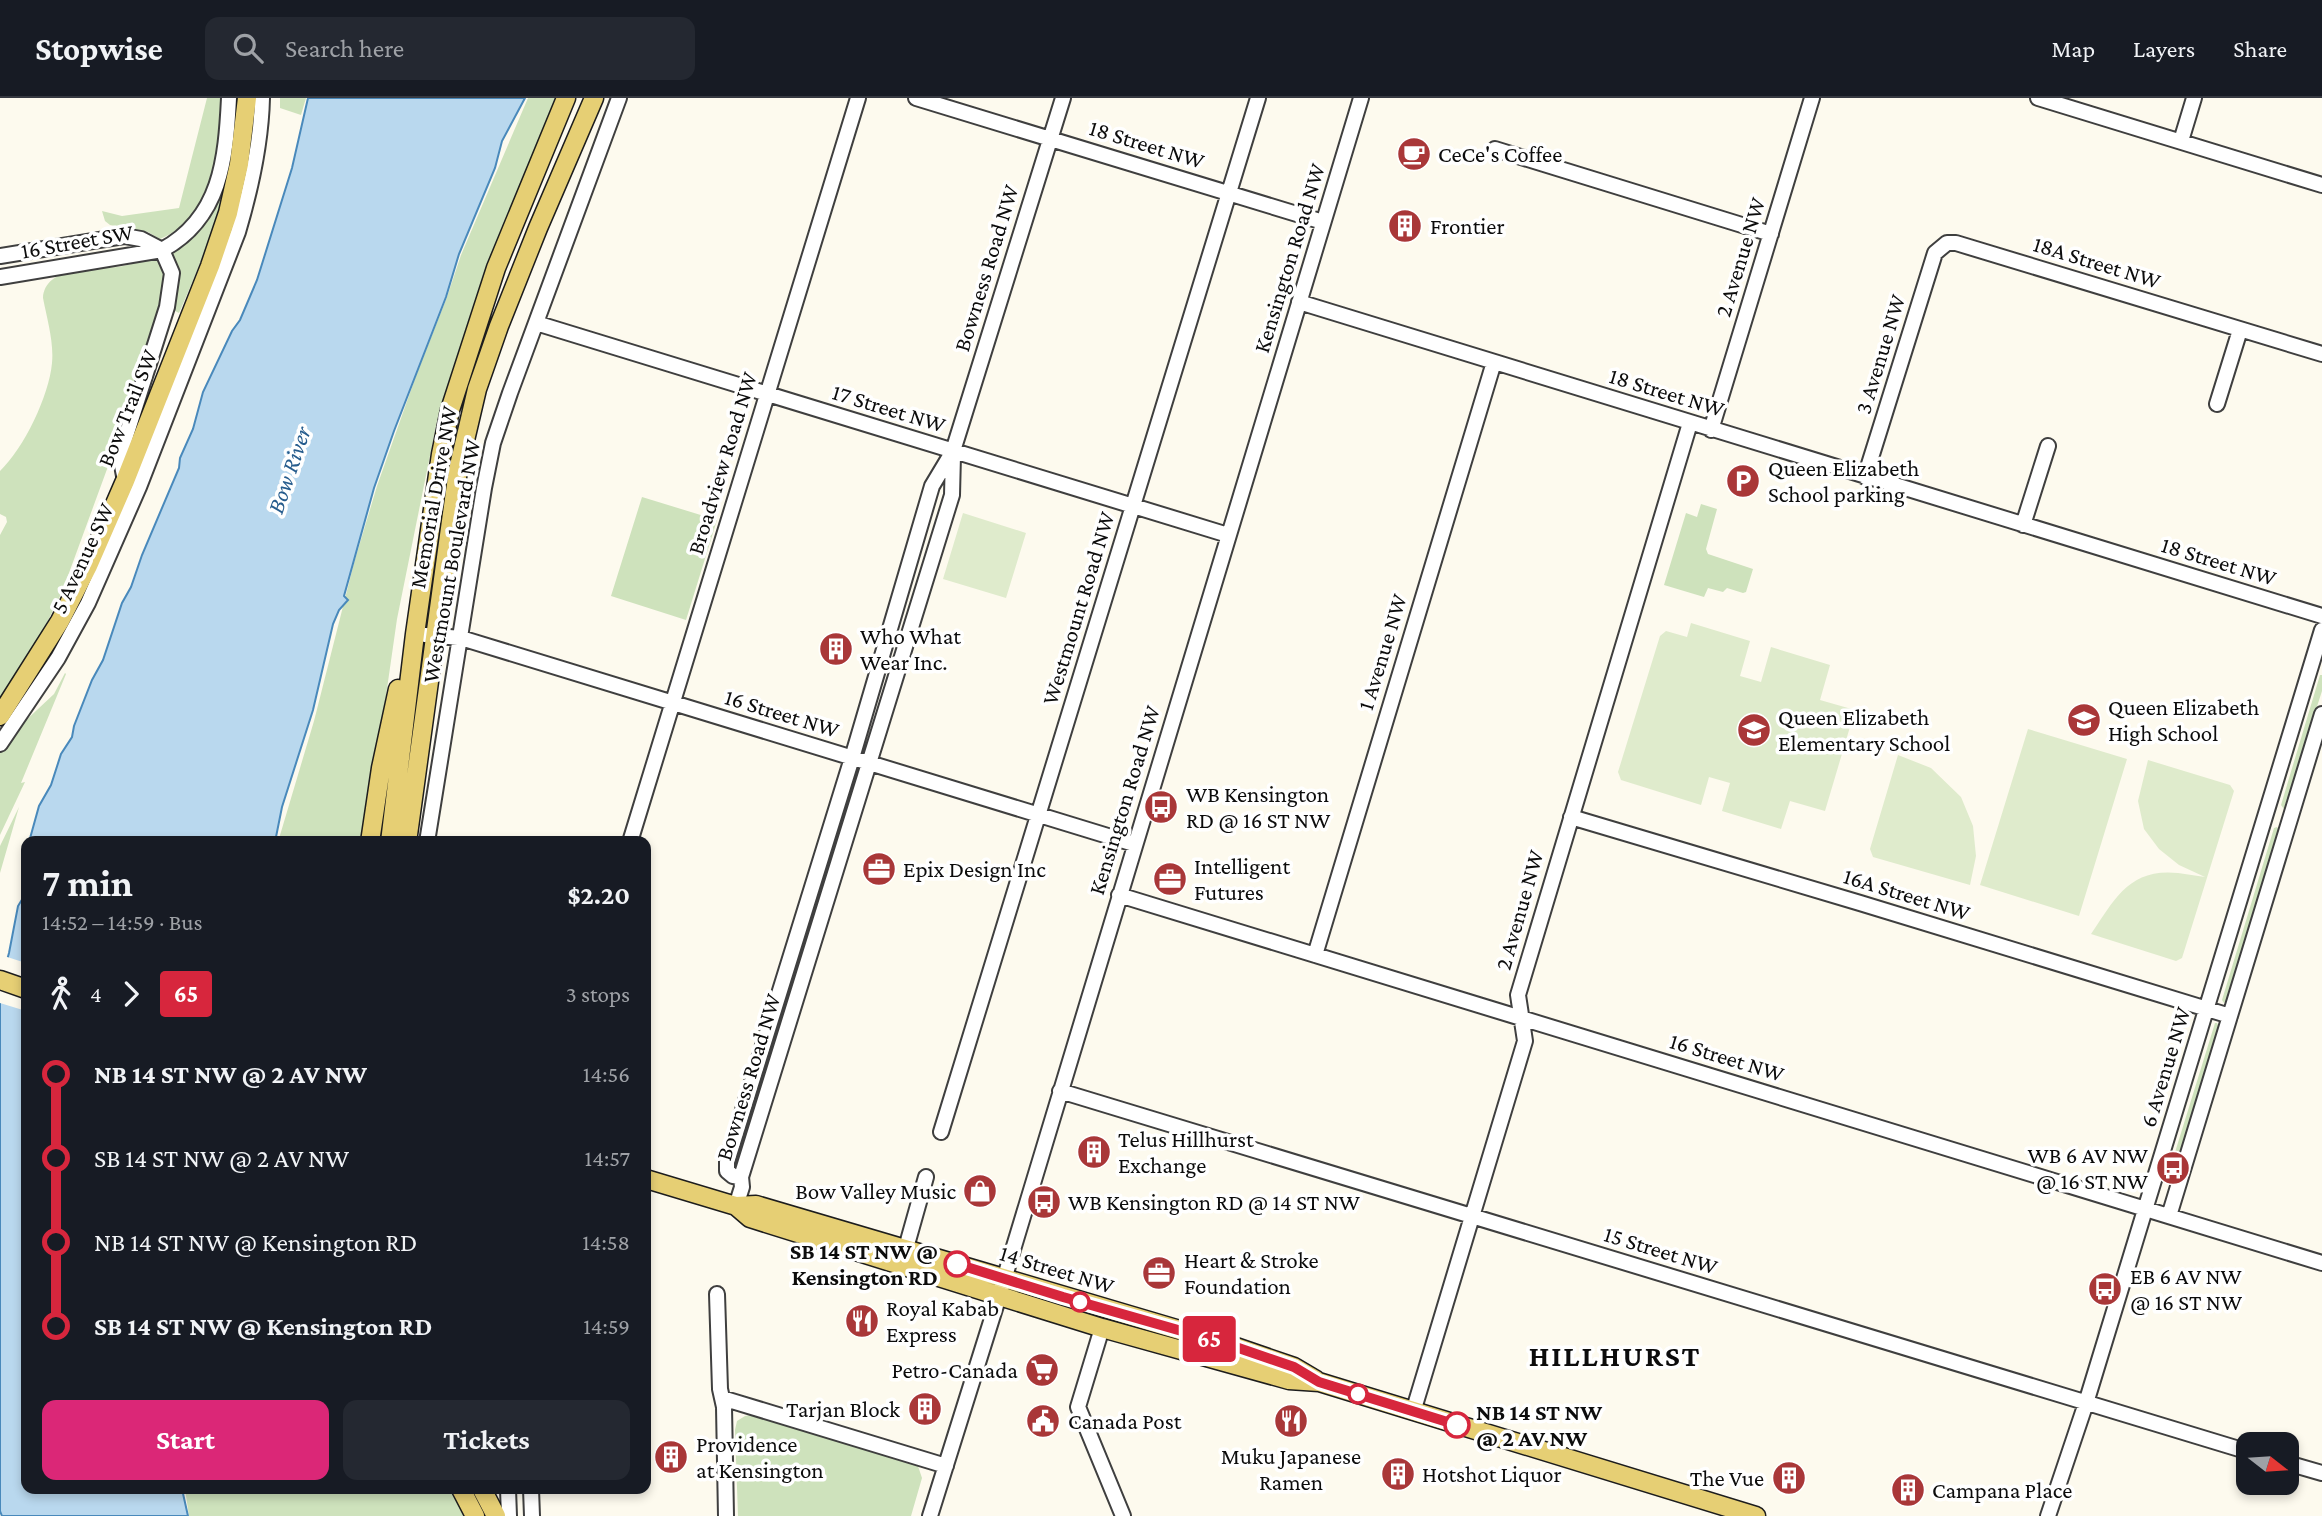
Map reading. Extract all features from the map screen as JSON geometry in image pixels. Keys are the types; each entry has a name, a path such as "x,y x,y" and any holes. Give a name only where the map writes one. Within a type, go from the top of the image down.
{"main road":[{"name":"Bow Trail SW","path":"0,716 60,621 88,566 211,266 228,213 239,164 247,98"},
{"name":"Memorial Drive NW","path":"391,836 414,642 441,454 450,410 496,268 566,98"},
{"name":"Memorial Drive NW","path":"408,836 458,470 477,389 529,252 594,98"},
{"path":"371,836 402,670 414,642"},
{"path":"0,981 21,987"},
{"name":"14 Street NW","path":"651,1180 736,1206 756,1205 1227,1344 1294,1367 1319,1382 1756,1516"},
{"name":"14 Street NW","path":"736,1206 750,1218 1102,1328 1289,1380 1319,1382"},
{"path":"464,1494 475,1516"},
{"path":"485,1494 496,1516"}],"street":[{"name":"16 Street SW","path":"0,277 162,250 176,242 195,226 207,209 217,184 225,145 229,98"},
{"name":"5 Avenue SW","path":"0,744 75,629 139,487 238,232 258,152 262,98"},
{"name":"Westmount Boulevard NW","path":"428,836 493,443 619,98"},
{"name":"Broadview Road NW","path":"632,836 858,98"},
{"name":"18 Street NW","path":"916,98 1324,222"},
{"name":"Bowness Road NW","path":"953,451 952,495 741,1177 733,1176 727,1171 727,1161 852,758 932,486 953,451 1063,98"},
{"name":"Westmount Road NW","path":"941,1132 1258,98"},
{"name":"Kensington Road NW","path":"930,1516 1361,98"},
{"name":"2 Avenue NW","path":"1711,430 1812,98"},
{"path":"2038,98 2322,185"},
{"path":"2181,141 2194,98"},
{"path":"1495,149 1771,234"},
{"name":"16 Street SW","path":"0,256 124,236 141,239 162,250 172,273 167,307 120,455 125,481"},
{"name":"18A Street NW","path":"1941,247 1947,243 1956,243 2322,355"},
{"name":"3 Avenue NW","path":"1865,477 1935,253 1941,247"},
{"name":"18 Street NW","path":"1299,302 2322,616"},
{"name":"17 Street NW","path":"536,323 1228,534"},
{"path":"2217,404 2240,330"},
{"name":"1 Avenue NW","path":"1314,955 1494,362"},
{"name":"2 Avenue NW","path":"1413,1412 1525,1041 1518,995 1690,424"},
{"path":"2023,525 2048,446"},
{"name":"6 Avenue NW","path":"2048,1516 2146,1209 2322,630"},
{"name":"16 Street NW","path":"414,642 435,636 461,638 1134,844"},
{"name":"6 Avenue NW","path":"2169,1216 2322,714"},
{"path":"2266,815 2289,821"},
{"name":"16A Street NW","path":"1571,817 2230,1016"},
{"name":"16 Street NW","path":"1119,895 2322,1262"},
{"name":"15 Street NW","path":"1060,1091 2236,1448"},
{"path":"736,1206 742,1187 741,1177"},
{"path":"906,1248 926,1177"},
{"path":"717,1294 720,1389 724,1407 726,1516"},
{"path":"1102,1328 1078,1407 1123,1516"},
{"path":"722,1398 946,1466"},
{"path":"2300,1467 2322,1474"},
{"path":"508,1494 509,1516"},
{"path":"531,1494 532,1516"}],"green space":[{"path":"207,98 225,98 223,118 211,179 204,198 193,214 179,228 160,239 148,232 110,225 105,221 102,211 122,216 179,208"},
{"path":"238,98 233,142 222,201 179,313 173,310 178,276 171,251 192,233 235,124"},
{"path":"280,98 306,98 301,115 280,108"},
{"path":"528,98 560,98 479,290 437,421 397,619 366,836 280,836 314,721 354,563 377,486 461,255"},
{"path":"155,257 163,270 162,296 110,461 62,592 37,643 0,699 0,535 7,522 6,517 0,514 0,471 18,449 34,421 50,376 52,347 43,298 46,288 52,280 72,271 121,266"},
{"path":"642,497 717,520 686,620 611,596"},
{"path":"1701,504 1717,509 1706,549 1708,554 1753,569 1746,592 1727,588 1723,592 1708,588 1704,597 1664,585 1686,513 1697,517"},
{"path":"963,513 1026,533 1006,598 943,579"},
{"path":"1691,623 1750,641 1740,676 1761,682 1771,647 1830,665 1820,700 1855,710 1825,811 1790,801 1781,829 1722,811 1730,783 1709,777 1701,805 1621,780 1618,772 1660,636 1666,631 1687,637"},
{"path":"65,673 21,783 25,782 0,835 0,751 22,724 54,694"},
{"path":"2320,675 2322,691 2284,809 2281,805"},
{"path":"2028,729 2127,759 2079,916 1980,885"},
{"path":"1898,755 1931,768 1961,797 1973,826 1976,856 1970,885 1873,857 1870,849"},
{"path":"2148,760 2230,785 2234,791 2182,958 2176,961 2091,934 2125,888 2147,875 2178,873 2205,877 2179,865 2159,849 2144,829 2138,801"},
{"path":"19,807 0,873 0,846"},
{"path":"2274,828 2279,830 2227,1001 2224,1003 2222,1000"},
{"path":"2215,1023 2219,1027 2178,1163 2172,1162"},
{"path":"751,1415 918,1466 922,1478 911,1516 738,1516 735,1430 737,1421"},
{"path":"186,1494 456,1494 467,1516 189,1516"}],"water":[{"name":"Bow River","path":"308,98 525,98 502,141 495,168 459,254 446,297 374,488 344,596 348,600 339,610 333,624 313,710 282,807 276,836 31,836 39,806 51,785 61,754 72,737 92,680 103,660 122,603 179,468 203,392 257,280 292,168"},
{"path":"21,901 21,1494 183,1494 188,1516 2,1516 0,1511 0,984"}],"pier":[{"path":"4,956 21,961 21,1009 0,1003 0,971"}],"bus line":[{"name":"65","path":"957,1264 1227,1344 1294,1367 1319,1382 1457,1425"}],"place":[{"name":"CeCe's Coffee","path":"1414,154"},
{"name":"Frontier","path":"1405,226"},
{"name":"Queen Elizabeth School parking","path":"1743,481"},
{"name":"Who What Wear Inc.","path":"836,649"},
{"name":"Queen Elizabeth High School","path":"2084,720"},
{"name":"Queen Elizabeth Elementary School","path":"1754,730"},
{"name":"WB Kensington RD @ 16 ST NW","path":"1161,807"},
{"name":"Epix Design Inc","path":"879,869"},
{"name":"Intelligent Futures","path":"1170,879"},
{"name":"Telus Hillhurst Exchange","path":"1094,1152"},
{"name":"WB 6 AV NW @ 16 ST NW","path":"2173,1168"},
{"name":"Bow Valley Music","path":"980,1191"},
{"name":"WB Kensington RD @ 14 ST NW","path":"1044,1202"},
{"name":"SB 14 ST NW @ Kensington RD","path":"957,1264"},
{"name":"Heart & Stroke Foundation","path":"1159,1273"},
{"name":"EB 6 AV NW @ 16 ST NW","path":"2105,1289"},
{"name":"Royal Kabab Express","path":"862,1321"},
{"name":"Petro-Canada","path":"1042,1370"},
{"name":"Tarjan Block","path":"925,1409"},
{"name":"Canada Post","path":"1043,1421"},
{"name":"Muku Japanese Ramen","path":"1291,1421"},
{"name":"NB 14 ST NW @ 2 AV NW","path":"1457,1425"},
{"name":"Providence at Kensington","path":"671,1457"},
{"name":"Hotshot Liquor","path":"1398,1474"},
{"name":"The Vue","path":"1789,1478"},
{"name":"Campana Place","path":"1908,1490"}],"district":[{"name":"HILLHURST","path":"1615,1356"}]}
